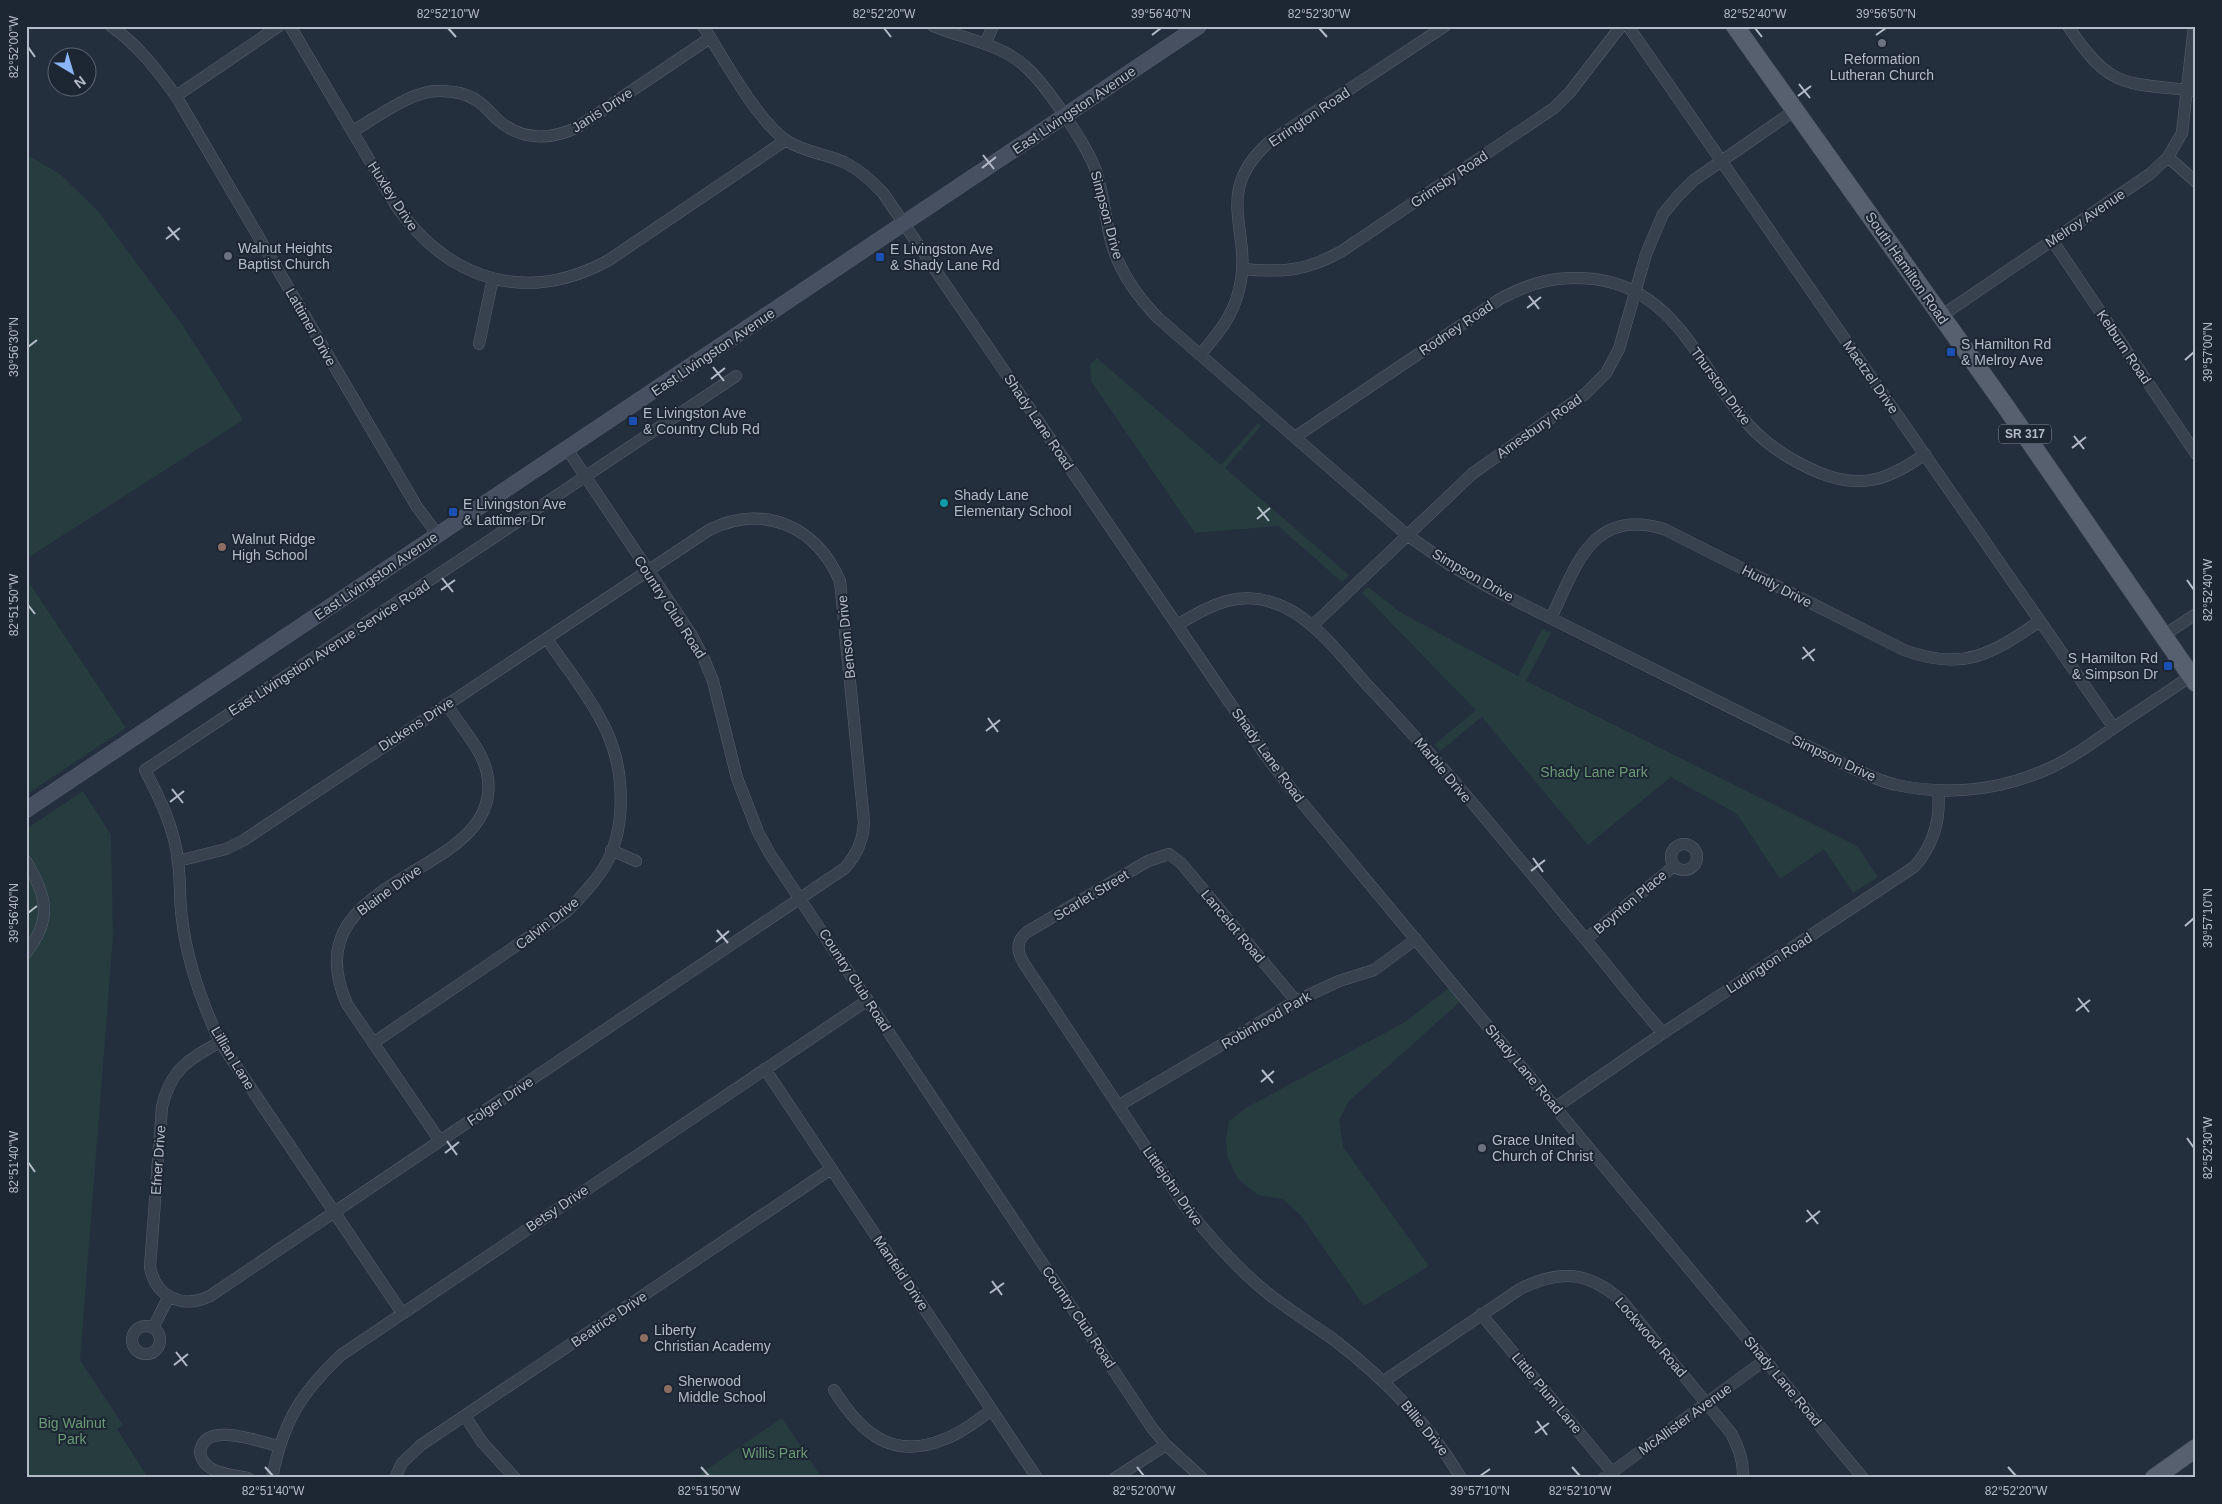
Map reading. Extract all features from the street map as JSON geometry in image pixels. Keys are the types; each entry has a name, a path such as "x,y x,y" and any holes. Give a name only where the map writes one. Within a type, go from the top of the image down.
{"main road":[{"name":"East Livingston Avenue","path":"26,810 1199,26"},
{"name":"South Hamilton Road","path":"1735,26 1941,316 2164,635 2193,680"},
{"path":"2154,1478 2196,1448"}],"street":[{"name":"Lattimer Drive","path":"111,26 145,56 176,96 417,507 438,534"},
{"path":"176,96 279,26"},
{"name":"Huxley Drive","path":"290,26 397,207 417,234 438,252 458,265 480,275 493,278 536,282 553,280 593,269 610,260 786,140"},
{"name":"Shady Lane Road","path":"702,26 753,104 769,124 786,140 806,150 843,162 871,180 883,193 1264,754 1299,799 1863,1478"},
{"name":"Simpson Drive","path":"933,26 1000,50 1026,66 1047,91 1087,151 1095,169 1110,238 1118,260 1142,301 1158,318 1407,535 1453,567 1550,618 1869,776 1897,785 1938,790 1965,790 1991,787 2022,779 2058,764 2193,680"},
{"path":"985,44 993,26"},
{"name":"Errington Road","path":"1200,355 1225,324 1234,308 1240,289 1242,269 1236,201 1239,184 1246,168 1256,154 1268,143 1445,26"},
{"name":"Grimsby Road","path":"1242,269 1289,271 1311,266 1342,251 1554,108 1570,92 1622,26"},
{"name":"Maetzel Drive","path":"1628,26 2114,728"},
{"path":"2068,26 2096,63 2117,79 2146,87 2191,91"},
{"name":"Melroy Avenue","path":"1941,316 2150,174 2168,157 2182,133 2191,91 2194,26"},
{"name":"Janis Drive","path":"352,131 409,99 438,90 476,99 498,120 517,132 534,137 557,136 578,127 710,38"},
{"name":"Amesbury Road","path":"1312,626 1472,474 1573,404 1596,384 1609,367 1619,349 1646,254 1663,214 1694,180 1794,111"},
{"path":"2168,157 2196,182"},
{"name":"Kelburn Road","path":"2052,240 2196,454"},
{"path":"479,344 493,278"},
{"name":"Rodney Road","path":"1295,437 1500,299 1523,286 1559,278 1579,278 1615,283 1636,291"},
{"name":"Thurston Drive","path":"1636,291 1648,298 1674,322 1746,422 1777,450 1794,461 1828,476 1862,481 1880,480 1898,472 1925,454"},
{"name":"East Livingstion Avenue Service Road","path":"145,770 736,376"},
{"name":"Country Club Road","path":"567,449 704,658 713,681 729,752 750,813 770,854 1166,1445 1202,1478"},
{"name":"Benson Drive","path":"648,572 709,530 722,524 749,518 776,522 796,529 816,543 832,563 842,589 864,813 864,835 853,859 845,868 801,898"},
{"name":"Huntly Drive","path":"1550,618 1581,556 1596,538 1616,528 1647,524 1664,530 1904,650 1922,657 1939,660 1977,657 2008,643 2040,621"},
{"name":"Dickens Drive","path":"178,861 209,854 244,840 446,704 648,572"},
{"name":"Marble Drive","path":"1177,625 1204,608 1220,602 1236,598 1253,598 1286,608 1312,626 1400,719 1663,1033"},
{"path":"2164,635 2196,614"},
{"name":"Calvin Drive","path":"373,1043 566,912 587,891 604,868 617,831 620,794 615,754 600,720 547,639"},
{"name":"Blaine Drive","path":"440,1141 346,1004 337,976 337,951 345,927 353,916 373,899 466,835 481,816 488,797 488,778 484,761 446,704"},
{"name":"Lillian Lane","path":"145,770 170,826 178,861 182,919 191,967 208,1016 220,1042 402,1313"},
{"name":"Ludington Road","path":"1556,1107 1663,1033 1914,866 1928,849 1936,827 1939,803 1938,790"},
{"path":"611,850 636,860"},
{"name":"Scarlet Street","path":"1018,944 1028,932 1148,861 1169,854"},
{"name":"Lancelot Road","path":"1169,854 1177,859 1186,869 1296,1001"},
{"path":"26,861 39,883 45,911 41,932 26,954"},
{"name":"Boynton Place","path":"1586,939 1674,866"},
{"name":"Folger Drive","path":"168,1298 189,1302 210,1296 801,898"},
{"name":"Robinhood Park","path":"1118,1106 1296,1001 1339,981 1374,970 1416,940"},
{"name":"Littlejohn Drive","path":"1018,944 1018,952 1025,965 1184,1205 1212,1240 1270,1295 1332,1338 1384,1381"},
{"name":"Betsy Drive","path":"272,1478 278,1446 298,1403 320,1375 340,1355 868,1000"},
{"name":"Efner Drive","path":"168,1298 156,1284 150,1267 162,1106 168,1085 174,1076 191,1059 220,1042"},
{"name":"Manfeld Drive","path":"765,1069 1037,1478"},
{"name":"Beatrice Drive","path":"395,1478 402,1464 411,1454 832,1169"},
{"name":"Lockwood Road","path":"1384,1381 1520,1289 1545,1278 1558,1276 1587,1278 1609,1290 1622,1301 1707,1403 1737,1444 1744,1467 1743,1478"},
{"path":"153,1328 168,1298"},
{"name":"Little Plum Lane","path":"1481,1314 1608,1475"},
{"name":"McAllister Avenue","path":"1608,1475 1766,1360"},
{"name":"Billie Drive","path":"1384,1381 1411,1408 1432,1433 1461,1478"},
{"path":"834,1390 855,1421 874,1437 886,1442 911,1447 947,1438 992,1410"},
{"path":"465,1416 482,1442 515,1478"},
{"path":"248,1478 214,1470 206,1466 200,1453 205,1439 214,1434 223,1434 278,1446"},
{"path":"1115,1478 1166,1445"}],"green space":[{"path":"26,154 60,174 98,211 183,326 243,420 26,559"},
{"path":"1097,358 1221,465 1258,423 1261,426 1225,468 1349,575 1342,582 1278,526 1195,533 1091,381 1090,365"},
{"path":"26,578 126,728 26,795"},
{"name":"Shady Lane Park","path":"1368,587 1400,612 1518,676 1542,629 1551,633 1526,681 1857,846 1878,877 1853,893 1824,849 1780,879 1737,814 1671,777 1588,845 1482,717 1440,751 1435,744 1476,710 1362,593"},
{"name":"Big Walnut Park","path":"83,791 111,835 113,937 80,1360 123,1425 117,1429 148,1478 26,1478 26,829"},
{"path":"1450,987 1461,1001 1349,1101 1339,1120 1343,1147 1429,1266 1364,1306 1302,1217 1283,1199 1258,1195 1238,1179 1227,1156 1226,1139 1229,1121 1246,1108 1405,1022"},
{"name":"Willis Park","path":"782,1418 822,1478 694,1478"}],"place":[{"name":"Reformation Lutheran Church","path":"1882,43"},
{"name":"Walnut Heights Baptist Church","path":"228,256"},
{"name":"E Livingston Ave & Shady Lane Rd","path":"880,257"},
{"name":"S Hamilton Rd & Melroy Ave","path":"1951,352"},
{"name":"E Livingston Ave & Country Club Rd","path":"633,421"},
{"name":"Shady Lane Elementary School","path":"944,503"},
{"name":"E Livingston Ave & Lattimer Dr","path":"453,512"},
{"name":"Walnut Ridge High School","path":"222,547"},
{"name":"S Hamilton Rd & Simpson Dr","path":"2168,666"},
{"name":"Grace United Church of Christ","path":"1482,1148"},
{"name":"Liberty Christian Academy","path":"644,1338"},
{"name":"Sherwood Middle School","path":"668,1389"}]}
